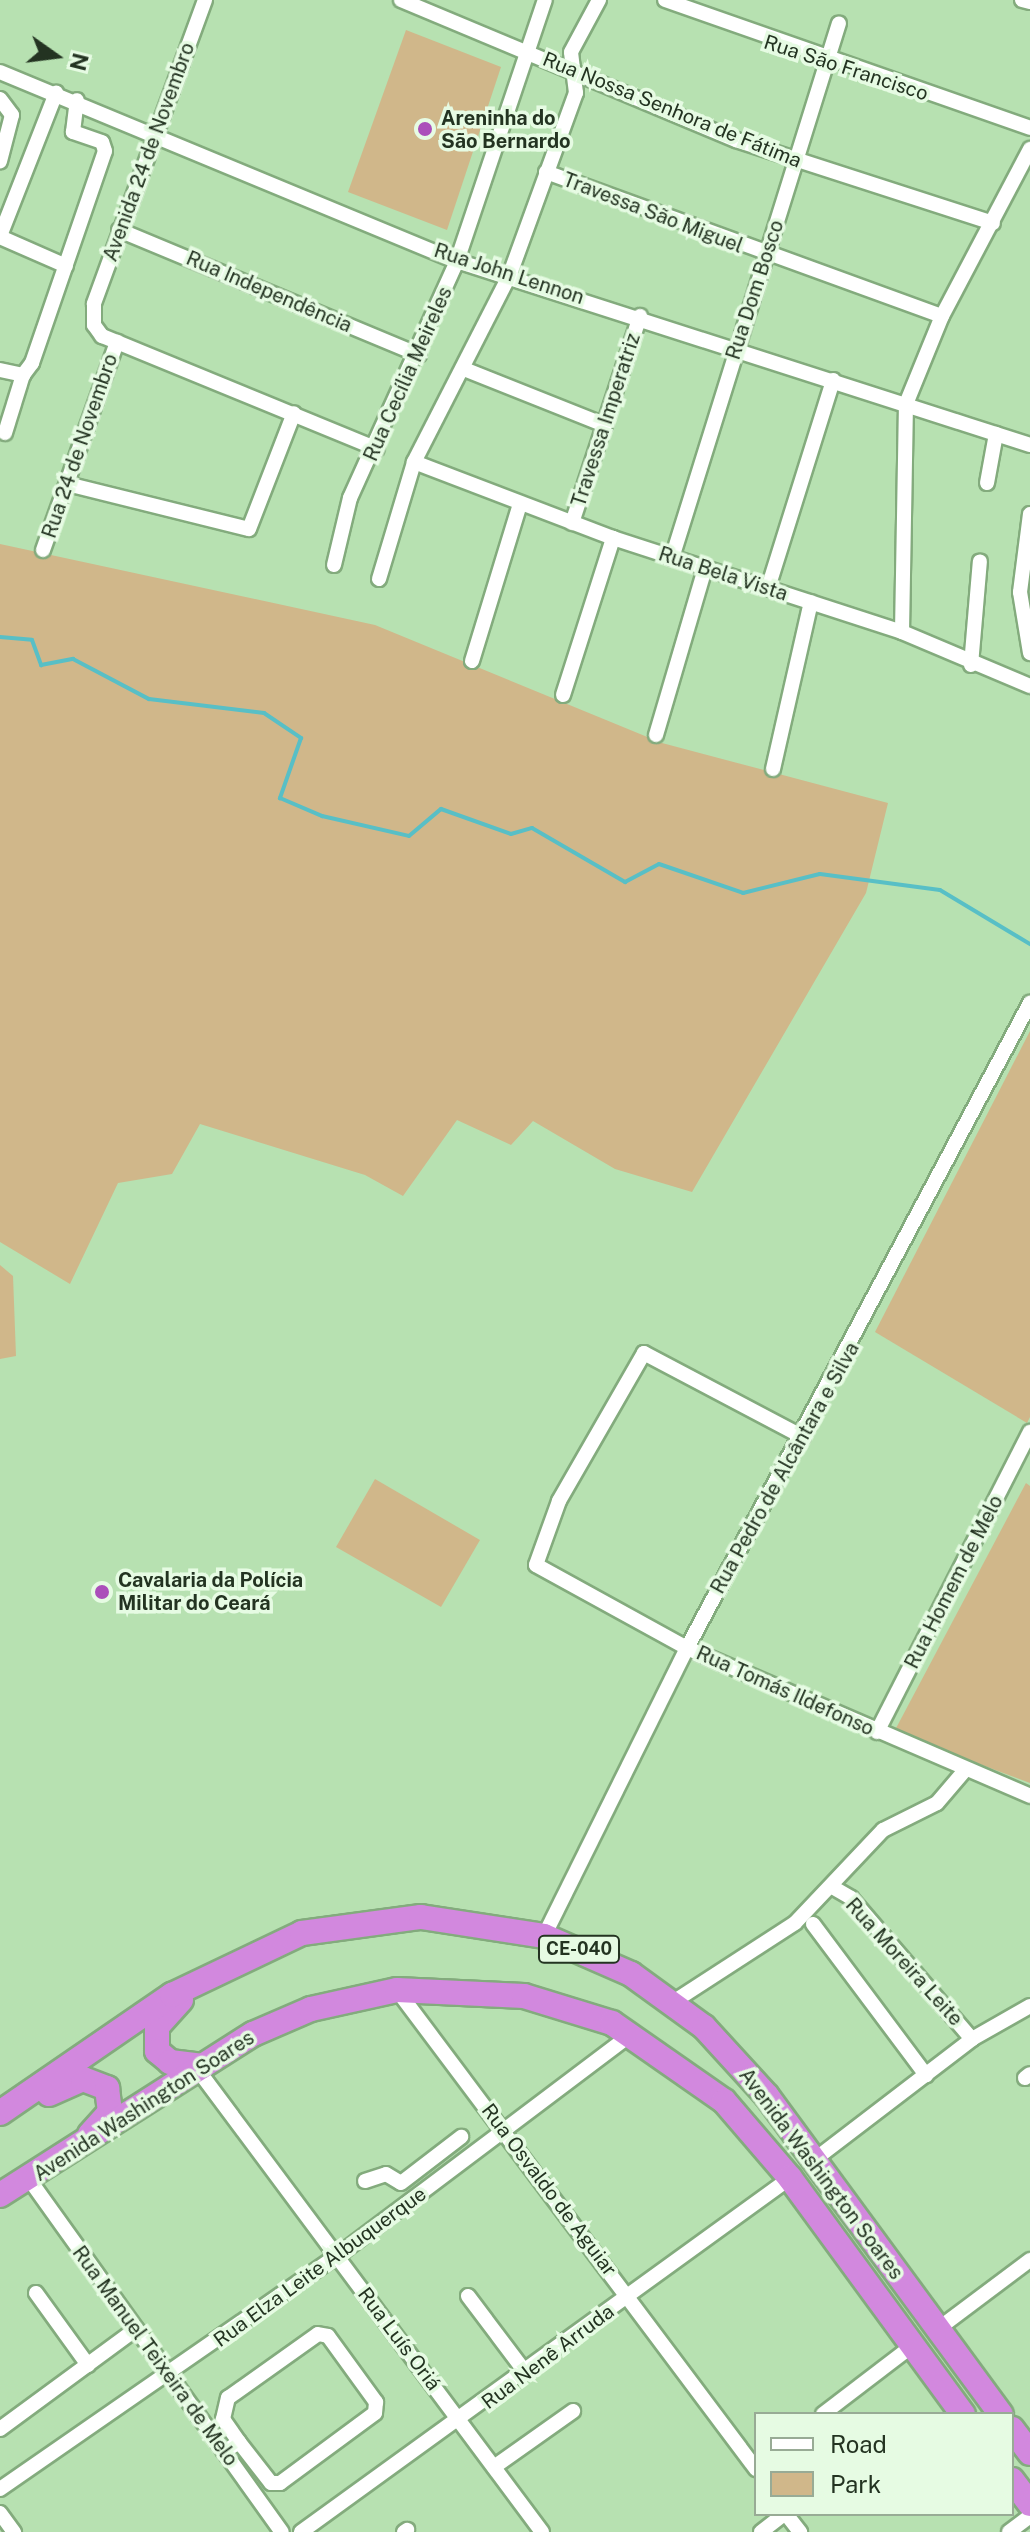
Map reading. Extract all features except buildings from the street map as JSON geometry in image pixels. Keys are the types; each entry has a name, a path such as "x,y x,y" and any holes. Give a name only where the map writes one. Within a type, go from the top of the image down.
{"highway":[{"name":"Avenida Washington Soares","path":"0,2115 196,1983 261,1948 361,1920 450,1918 544,1936 620,1969 673,2002 748,2075 1000,2412"},
{"path":"196,1983 154,2034 164,2059 201,2068"},
{"name":"Avenida Washington Soares","path":"0,2195 77,2153 201,2068 311,2009 397,1990 524,1996 632,2034 724,2101 790,2178 962,2412"},
{"path":"0,2115 72,2081 101,2083 110,2112 77,2153"},
{"path":"1014,2432 1030,2453"},
{"path":"1014,2483 1030,2504"}],"street":[{"name":"Avenida 24 de Novembro","path":"117,342 97,332 94,304 153,135 205,0"},
{"name":"Rua Nossa Senhora de Fátima","path":"401,0 796,161 993,223"},
{"name":"Rua Cecília Meireles","path":"334,565 350,498 377,449 457,261 522,77 524,52 545,0"},
{"name":"Rua Cecília Meireles","path":"379,579 414,462 510,274 576,93 571,52 599,0"},
{"name":"Rua São Francisco","path":"665,0 825,62 1030,128"},
{"path":"1022,0 1030,2"},
{"name":"Rua Dom Bosco","path":"672,558 839,23"},
{"name":"Rua John Lennon","path":"0,72 77,100 153,135 457,261 510,274 735,351 1030,445"},
{"path":"56,93 0,236 66,266"},
{"path":"0,99 12,115 0,161"},
{"path":"5,433 23,375 66,266 105,151 102,142 73,132 77,100"},
{"path":"902,632 906,404 942,316 1030,149"},
{"name":"Travessa São Miguel","path":"546,172 766,256 942,316"},
{"name":"Rua Independência","path":"119,230 419,355"},
{"name":"Travessa Imperatriz","path":"572,523 640,316"},
{"path":"117,342 377,449"},
{"name":"Rua 24 de Novembro","path":"43,550 117,342"},
{"path":"464,369 605,425"},
{"path":"0,370 23,375"},
{"path":"768,588 833,380"},
{"path":"67,484 249,529 294,413"},
{"path":"987,483 996,434"},
{"name":"Rua Bela Vista","path":"414,462 613,538 902,632 971,665 1030,686"},
{"path":"472,661 520,504"},
{"path":"1030,514 1020,592 1030,653"},
{"path":"563,695 613,538"},
{"path":"971,665 980,561"},
{"path":"656,735 705,568"},
{"path":"773,769 811,602"},
{"name":"Rua Pedro de Alcântara e Silva","path":"544,1936 687,1648 803,1437 1030,1003"},
{"name":"Rua Tomás Ildefonso","path":"803,1437 644,1353 541,1539 536,1565 547,1574 687,1648 1030,1796"},
{"name":"Rua Homem de Melo","path":"877,1732 1030,1432"},
{"path":"673,2002 795,1923 834,1888 883,1830 937,1803 966,1769"},
{"name":"Rua Moreira Leite","path":"834,1888 851,1898 972,2039"},
{"path":"813,1924 926,2075"},
{"name":"Rua Osvaldo de Aguiar","path":"397,1990 630,2296 754,2466"},
{"path":"814,2160 972,2039 1030,2006"},
{"name":"Rua Elza Leite Albuquerque","path":"0,2489 169,2376 337,2256 632,2034"},
{"name":"Rua Luís Oriá","path":"201,2068 542,2532"},
{"path":"401,2183 461,2137"},
{"path":"365,2181 386,2174 401,2183 414,2200"},
{"name":"Rua Nenê Arruda","path":"301,2532 460,2422 790,2178"},
{"name":"Rua Manuel Teixeira de Melo","path":"29,2179 282,2532"},
{"path":"938,2329 1030,2260"},
{"path":"36,2293 88,2365"},
{"path":"468,2296 526,2373"},
{"path":"0,2429 136,2329"},
{"path":"318,2334 328,2336 376,2402 375,2413 280,2483 271,2483 239,2442 223,2419 228,2398 318,2334"},
{"path":"826,2412 912,2346"},
{"path":"494,2467 573,2411"},
{"path":"224,2452 239,2442"},
{"path":"0,2513 14,2532"},
{"path":"761,2532 782,2516"},
{"path":"787,2516 800,2532"},
{"path":"1009,2532 1030,2516"}],"green space":[{"name":"Areninha do São Bernardo","path":"406,30 501,67 447,230 348,192"},
{"path":"0,544 375,625 662,743 888,803 866,893 692,1192 615,1169 533,1121 511,1145 457,1120 403,1196 365,1175 200,1124 172,1174 118,1183 70,1284 0,1242"},
{"path":"1030,1031 1030,1417 1027,1423 875,1332"},
{"path":"0,1265 13,1276 16,1356 0,1359"},
{"path":"375,1479 480,1540 441,1607 336,1547"},
{"path":"1026,1483 1030,1486 1030,1783 894,1732"}],"waterway":[{"path":"0,637 32,640 41,665 73,659 149,699 264,713 301,738 280,798 322,816 409,836 441,809 511,834 532,828 625,882 659,864 743,893 820,874 940,890 1030,944"}],"place":[{"name":"Areninha do São Bernardo","path":"425,129"},
{"name":"Cavalaria da Polícia Militar do Ceará","path":"102,1592"}]}
